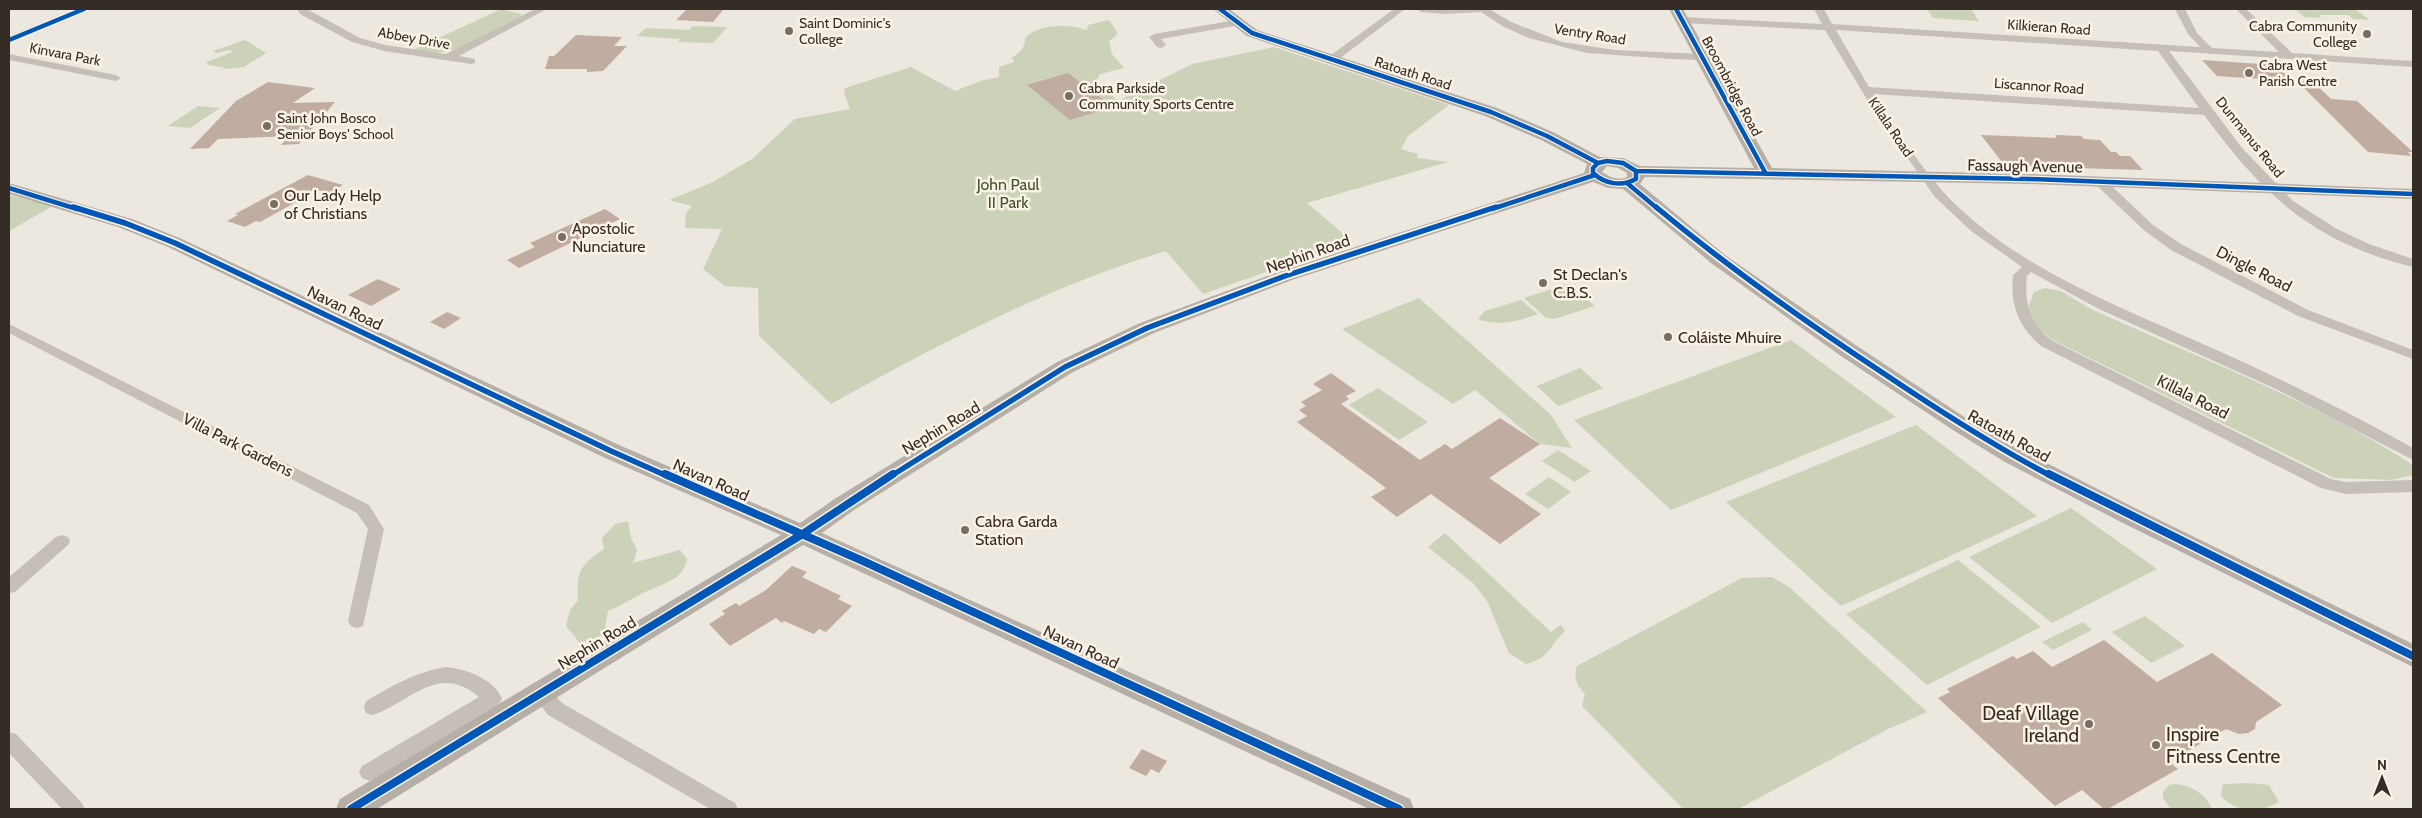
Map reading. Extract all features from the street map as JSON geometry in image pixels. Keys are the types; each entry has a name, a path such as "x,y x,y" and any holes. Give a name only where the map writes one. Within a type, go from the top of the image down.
{"main road":[{"name":"Ratoath Road","path":"1220,9 1236,22 1268,39 1491,112 1547,136 1597,169 1612,183 1632,177 1726,264 1921,400 1964,427 2013,456 2413,656"},
{"name":"Broombridge Road","path":"1679,14 1766,174"},
{"name":"Nephin Road","path":"351,809 383,772 541,693 801,535 845,504 1065,367 1148,328 1285,276 1597,169"},
{"name":"Fassaugh Avenue","path":"1632,177 1766,174 2099,181 2413,194"},
{"name":"Navan Road","path":"9,188 125,223 175,243 611,450 863,561 1399,809"}],"street":[{"path":"9,40 84,9"},
{"name":"Abbey Drive","path":"302,9 303,12 356,40 384,48 471,61"},
{"path":"516,9 538,11"},
{"path":"1331,60 1400,9"},
{"path":"1421,9 1445,11 1483,9"},
{"name":"Ventry Road","path":"1483,9 1521,32 1556,44 1609,53 1701,57"},
{"name":"Killala Road","path":"1819,9 1866,90 1926,178 1960,215 2029,267 2102,305 2289,390 2413,455"},
{"path":"2180,9 2193,34 2208,50"},
{"path":"2241,9 2288,55"},
{"path":"447,58 538,11"},
{"name":"Kilkieran Road","path":"1679,14 1828,26 2413,64"},
{"path":"1161,45 1154,37 1236,22"},
{"name":"Dunmanus Road","path":"2161,48 2256,172 2272,189 2298,211 2343,237 2380,253 2413,263"},
{"name":"Kinvara Park","path":"9,57 116,78"},
{"name":"Liscannor Road","path":"1866,90 2210,112"},
{"name":"Dingle Road","path":"2099,181 2149,228 2176,247 2238,281 2303,313 2413,354"},
{"name":"Killala Road","path":"2029,267 2020,275 2018,289 2026,324 2046,343 2327,484 2346,488 2413,486"},
{"name":"Villa Park Gardens","path":"9,328 363,509 376,529 357,620"},
{"path":"9,587 62,541"},
{"path":"373,707 419,681 444,673 458,676 478,687 492,698 383,772"},
{"path":"541,693 555,709 728,809"},
{"path":"9,740 75,809"}],"green space":[{"path":"501,9 521,14 521,16 457,49 437,53 413,50"},
{"path":"1927,9 1971,9 1979,21 1933,18"},
{"path":"2295,9 2355,9 2370,20 2353,19 2349,15 2319,15 2321,18 2304,17"},
{"name":"John Paul II Park","path":"1109,20 1117,32 1116,36 1109,41 1112,54 1124,68 1100,74 1096,82 1118,101 1192,64 1274,47 1449,105 1408,136 1401,149 1418,154 1417,158 1448,162 1307,203 1353,242 1203,294 1166,251 1079,281 994,318 831,404 759,336 758,288 725,286 703,269 722,229 685,228 686,213 692,206 669,200 711,183 752,159 795,119 850,109 844,93 845,88 911,67 955,91 981,81 999,77 999,67 1014,62 1012,57 1022,49 1025,38 1031,33 1046,27 1055,26 1087,30 1088,25"},
{"path":"693,26 727,27 713,43 678,42 685,33 680,39 637,36 646,28 689,30"},
{"path":"245,40 266,53 244,67 224,69 223,67 208,65 206,62 233,52 230,50 216,53 213,51"},
{"path":"198,106 220,108 190,128 168,126"},
{"path":"9,195 53,206 9,231"},
{"path":"1568,284 1595,306 1554,319 1546,318 1524,298"},
{"path":"2045,288 2061,291 2091,309 2255,381 2337,421 2413,465 2413,475 2391,480 2334,478 2051,339 2036,326 2028,308 2034,292"},
{"path":"1419,298 1551,415 1572,448 1540,444 1475,390 1453,404 1342,329"},
{"path":"1521,300 1538,314 1516,321 1501,323 1478,319 1485,311"},
{"path":"1791,340 1896,417 1671,510 1574,420"},
{"path":"1580,368 1603,388 1558,406 1537,386"},
{"path":"1378,388 1428,422 1399,440 1349,405"},
{"path":"1916,425 2037,516 1841,606 1726,502"},
{"path":"1558,450 1591,471 1575,482 1542,461"},
{"path":"1549,477 1571,492 1548,509 1525,494"},
{"path":"2071,508 2157,569 2052,623 1969,557"},
{"path":"628,521 631,538 637,550 633,563 680,550 687,559 685,567 681,573 670,581 608,611 604,635 580,643 566,626 570,610 578,600 579,576 585,564 604,549 602,538 615,524"},
{"path":"1445,533 1551,632 1561,625 1565,631 1540,659 1526,664 1509,653 1487,601 1474,584 1428,547"},
{"path":"1958,560 2041,627 1927,685 1846,614"},
{"path":"1772,577 1789,587 1927,712 1886,730 1738,809 1683,809 1582,706 1585,694 1576,682 1577,666 1742,578"},
{"path":"2145,616 2185,646 2151,663 2112,632"},
{"path":"2083,622 2092,630 2053,650 2042,642"},
{"path":"2248,783 2269,785 2279,802 2272,806 2248,810 2234,806 2221,796 2223,784"},
{"path":"2176,784 2198,792 2206,799 2212,809 2171,809 2163,798 2163,792 2169,785"}],"building":[{"path":"687,9 723,10 713,22 676,20"},
{"path":"576,35 622,37 614,46 627,46 603,71 587,72 587,69 545,69 549,56 554,56"},
{"name":"Cabra West Parish Centre","path":"2202,60 2276,65 2292,81 2217,76"},
{"name":"Cabra Parkside Community Sports Centre","path":"1068,73 1113,107 1070,120 1027,85"},
{"path":"2308,77 2331,99 2357,101 2413,152 2408,152 2411,156 2368,152 2300,84"},
{"path":"268,82 315,88 293,103 335,102 299,144 281,145 289,136 218,139 209,148 190,149 236,101"},
{"path":"1981,135 2057,138 2055,135 2081,136 2084,139 2100,140 2111,152 2116,152 2120,156 2130,156 2143,170 2005,166"},
{"name":"Our Lady Help of Christians","path":"308,175 343,185 329,193 318,190 260,222 256,221 245,227 227,221 238,215 235,214"},
{"name":"Apostolic Nunciature","path":"605,209 620,219 519,268 507,260 535,247 530,243"},
{"path":"378,279 401,289 371,306 348,295"},
{"path":"447,312 461,318 444,329 430,322"},
{"path":"1331,373 1356,391 1346,396 1349,399 1341,404 1420,460 1445,444 1452,449 1500,418 1540,444 1489,478 1541,514 1500,544 1431,494 1397,517 1371,497 1386,488 1297,422 1307,416 1299,410 1306,406 1301,402 1322,390 1313,384"},
{"path":"792,566 807,572 802,577 841,596 838,599 852,606 826,632 819,629 814,634 784,621 782,623 776,618 730,646 709,624 725,614 722,611 736,603 739,606 766,590"},
{"name":"Deaf Village Ireland","path":"2104,640 2157,682 2212,653 2282,705 2256,722 2255,729 2248,733 2239,734 2226,729 2169,762 2178,769 2108,809 2104,809 2082,790 2055,806 1938,698 1950,692 1947,689 2013,656 2017,659 2033,651 2052,667"},
{"path":"1142,749 1167,761 1159,773 1151,769 1146,776 1129,768"}],"cycle path":[{"path":"9,40 84,9"},
{"path":"1220,9 1252,33 1491,112 1547,136 1598,163"},
{"path":"1676,9 1766,174"},
{"path":"1607,161 1623,163 1636,171 1636,179 1631,182 1614,184 1597,177 1593,173 1593,168 1598,163 1607,161"},
{"path":"1636,171 2029,179 2413,194"},
{"path":"351,809 801,535 845,504 1065,367 1147,328 1285,276 1595,175"},
{"path":"1627,183 1718,259 1849,351 1964,427 2013,456 2126,514 2413,656"},
{"path":"9,188 125,223 175,243 611,451 863,561 1399,809"}],"place":[{"name":"Saint Dominic's College","path":"789,31"},
{"name":"Cabra Community College","path":"2367,34"},
{"name":"Cabra West Parish Centre","path":"2249,73"},
{"name":"Cabra Parkside Community Sports Centre","path":"1069,96"},
{"name":"Saint John Bosco Senior Boys' School","path":"267,126"},
{"name":"Our Lady Help of Christians","path":"274,204"},
{"name":"Apostolic Nunciature","path":"562,237"},
{"name":"St Declan's C.B.S.","path":"1543,283"},
{"name":"Coláiste Mhuire","path":"1668,337"},
{"name":"Cabra Garda Station","path":"965,530"},
{"name":"Deaf Village Ireland","path":"2089,724"},
{"name":"Inspire Fitness Centre","path":"2156,745"}]}
